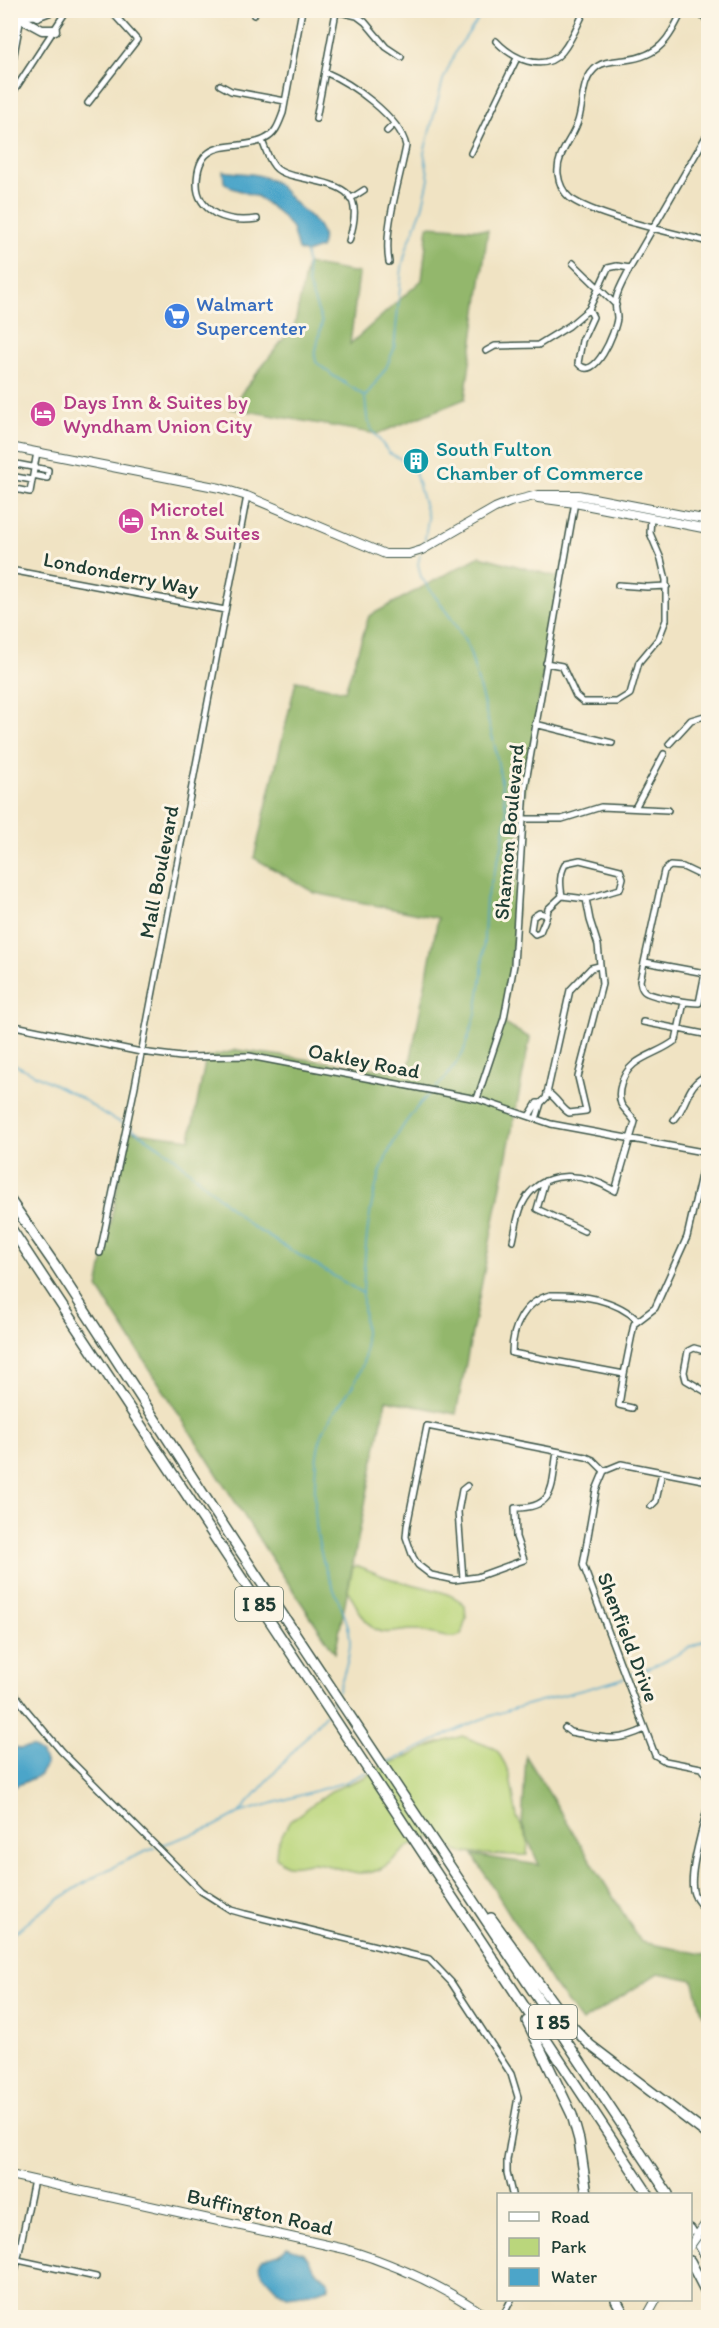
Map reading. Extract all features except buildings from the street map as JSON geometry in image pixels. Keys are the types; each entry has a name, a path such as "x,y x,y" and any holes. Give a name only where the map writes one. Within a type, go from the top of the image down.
{"highway":[{"name":"I 85","path":"10,1200 667,2193"},
{"name":"I 85","path":"10,1227 647,2193"},
{"path":"439,1849 564,2018 590,2045 708,2135"},
{"path":"507,1982 562,2090 572,2115 588,2193"},
{"path":"692,2232 708,2259"},
{"path":"692,2264 708,2296"},
{"path":"617,2301 625,2314 634,2318"}],"main road":[{"path":"30,10 38,16"},
{"path":"10,67 21,14 42,30 55,30"}],"street":[{"path":"10,17 21,14 38,16 57,10"},
{"path":"10,97 67,10"},
{"path":"88,104 137,40 110,10"},
{"path":"257,219 244,220 220,216 210,210 198,195 198,174 204,159 210,152 221,147 262,141 279,125 302,10"},
{"path":"496,41 517,58 534,62 552,60 561,53 569,41 585,10"},
{"path":"683,10 670,36 659,48 643,58 603,63 590,75 585,82 579,122 558,164 560,182 564,192 572,199 600,211 708,242"},
{"path":"692,10 708,20"},
{"path":"316,119 333,11 357,16 386,47 401,57"},
{"path":"471,153 517,58"},
{"path":"325,72 352,86 394,124 404,137 406,146 388,235 389,262"},
{"path":"220,85 231,91 285,101"},
{"path":"387,131 394,124"},
{"path":"589,309 593,317 582,341 578,363 586,369 594,366 606,346 617,320 616,300 630,268 708,133"},
{"path":"262,141 277,170 343,188 350,198 354,219 349,242"},
{"path":"350,198 364,190"},
{"path":"573,262 616,305"},
{"path":"486,351 495,346 538,345 569,326 589,309 608,268 617,266 630,268"},
{"path":"10,476 47,478 48,470 11,464 12,448 201,484 247,496 374,551 396,555 422,550 495,508 524,497 552,493 651,513 708,520"},
{"path":"10,488 30,492 37,452"},
{"name":"Mall Boulevard","path":"100,1253 141,1052 247,496"},
{"name":"Shannon Boulevard","path":"477,1099 504,1018 514,965 525,787 576,499"},
{"path":"651,513 708,529"},
{"path":"546,663 557,663 562,666 576,696 583,702 617,702 624,700 633,688 639,662 664,630 667,586 661,559 650,533 651,513"},
{"name":"Londonderry Way","path":"10,570 225,610"},
{"path":"618,585 667,586"},
{"path":"669,744 691,720 708,715"},
{"path":"536,724 612,743"},
{"path":"635,808 664,754"},
{"path":"523,819 562,819 601,807 668,810"},
{"path":"580,860 620,870 623,878 620,889 613,892 586,899 562,896 560,879 566,863 580,860"},
{"path":"645,962 707,974 699,1003 645,993 640,981 664,871 670,866 683,867 708,879"},
{"path":"547,915 548,909 562,896"},
{"path":"529,1116 537,1103 545,1098 556,1097 557,1102 569,1113 586,1111 578,1077 602,984 598,945 586,899"},
{"path":"536,1119 545,1098 570,990 591,968 599,966"},
{"path":"513,1241 515,1224 522,1205 529,1194 545,1181 558,1176 578,1176 597,1181 615,1191 635,1122 620,1098 623,1078 630,1067 641,1058 676,1040 684,1002"},
{"path":"643,1022 704,1034"},
{"name":"Oakley Road","path":"10,1025 141,1052 181,1057 249,1056 477,1099 551,1124 707,1153"},
{"path":"674,1120 683,1111 692,1085 708,1075"},
{"path":"632,1408 619,1405 634,1324 655,1308 687,1237 707,1153"},
{"path":"545,1181 537,1209 584,1231"},
{"path":"624,1374 512,1353 514,1332 523,1314 532,1304 550,1295 584,1297 616,1305 629,1311 638,1321"},
{"path":"708,1352 694,1348 688,1351 684,1372 686,1380 708,1393"},
{"path":"557,1452 549,1495 537,1506 516,1508 516,1537 524,1560 477,1577 463,1579 444,1579 431,1575 418,1565 408,1546 407,1526 427,1426 586,1457 593,1460 604,1471 621,1464 708,1481"},
{"name":"Shenfield Drive","path":"604,1471 596,1490 583,1565 655,1755 665,1761 701,1768 708,1778"},
{"path":"651,1506 656,1501 662,1472"},
{"path":"463,1579 458,1512 462,1490 467,1486"},
{"path":"10,1687 56,1746 201,1891 231,1910 429,1959 451,1982 510,2069 518,2097 507,2160 512,2193"},
{"path":"565,1728 570,1732 615,1739 629,1737 645,1729"},
{"path":"708,1805 692,1876 694,1895 701,1907 708,1912"},
{"path":"700,1842 708,1843"},
{"name":"Buffington Road","path":"10,2175 345,2249 384,2261 444,2288 489,2318"},
{"path":"10,2296 34,2180"},
{"path":"692,2243 707,2221"},
{"path":"18,2260 96,2277"},
{"path":"502,2318 510,2301"},
{"path":"646,2318 655,2301"}],"green space":[{"path":"428,226 488,230 465,399 377,434 230,408 295,324 307,264 359,273 350,344 422,280"},
{"path":"480,556 558,577 520,824 515,929 503,1023 530,1038 456,1414 386,1400 335,1653 98,1288 128,1131 190,1139 206,1058 237,1050 408,1073 438,918 315,893 254,858 296,681 345,691 369,616"},
{"path":"358,1566 394,1580 443,1592 458,1600 465,1605 466,1619 461,1635 444,1637 415,1630 389,1633 374,1629 363,1617 348,1590 353,1567"},
{"path":"462,1736 493,1748 505,1764 510,1777 517,1817 528,1841 527,1855 459,1852 440,1840 427,1838 407,1848 384,1867 363,1873 315,1863 287,1865 276,1857 277,1844 290,1821 331,1791 363,1778 386,1764"},
{"path":"526,1756 641,1942 708,1955 708,2017 703,2015 693,1980 658,1973 582,2022 553,1984 473,1855 539,1865 522,1825"}],"water":[{"path":"223,171 259,175 277,184 319,227 322,234 320,248 306,253 298,250 292,228 279,213 258,197 232,188 224,182"},
{"path":"11,1745 19,1749 32,1747 42,1754 46,1765 39,1776 11,1788"},
{"path":"287,2247 304,2253 315,2269 328,2281 329,2287 311,2293 287,2296 277,2290 263,2275 259,2265 262,2259 279,2254"}],"waterway":[{"path":"424,545 428,518 415,472 407,462 389,453 372,430 367,418 365,397 386,368 394,349 402,267 422,209 429,179 424,153 443,80 457,49 485,10"},
{"path":"306,253 308,284 322,322 315,355 316,362 365,396"},
{"path":"420,555 418,564 421,577 453,621 469,648 495,747 507,814 502,847 486,899 482,974 476,1014 463,1053 436,1088"},
{"path":"10,1062 81,1098 124,1124"},
{"path":"338,1691 346,1667 350,1642 345,1616 325,1566 316,1527 317,1456 326,1426 353,1386 364,1359 364,1267 366,1239 376,1187 384,1162 396,1138 411,1115 430,1093"},
{"path":"128,1126 172,1155 251,1226 362,1293"},
{"path":"628,1676 665,1661 708,1638"},
{"path":"386,1762 482,1719 624,1678"},
{"path":"330,1707 335,1698"},
{"path":"239,1813 326,1714"},
{"path":"159,1846 213,1827 239,1813 346,1782 366,1772"},
{"path":"10,1937 79,1886 118,1864 155,1848"}],"place":[{"name":"Walmart Supercenter","path":"177,316"},
{"name":"Days Inn & Suites by Wyndham Union City","path":"43,414"},
{"name":"South Fulton Chamber of Commerce","path":"416,461"},
{"name":"Microtel Inn & Suites","path":"131,521"}]}
